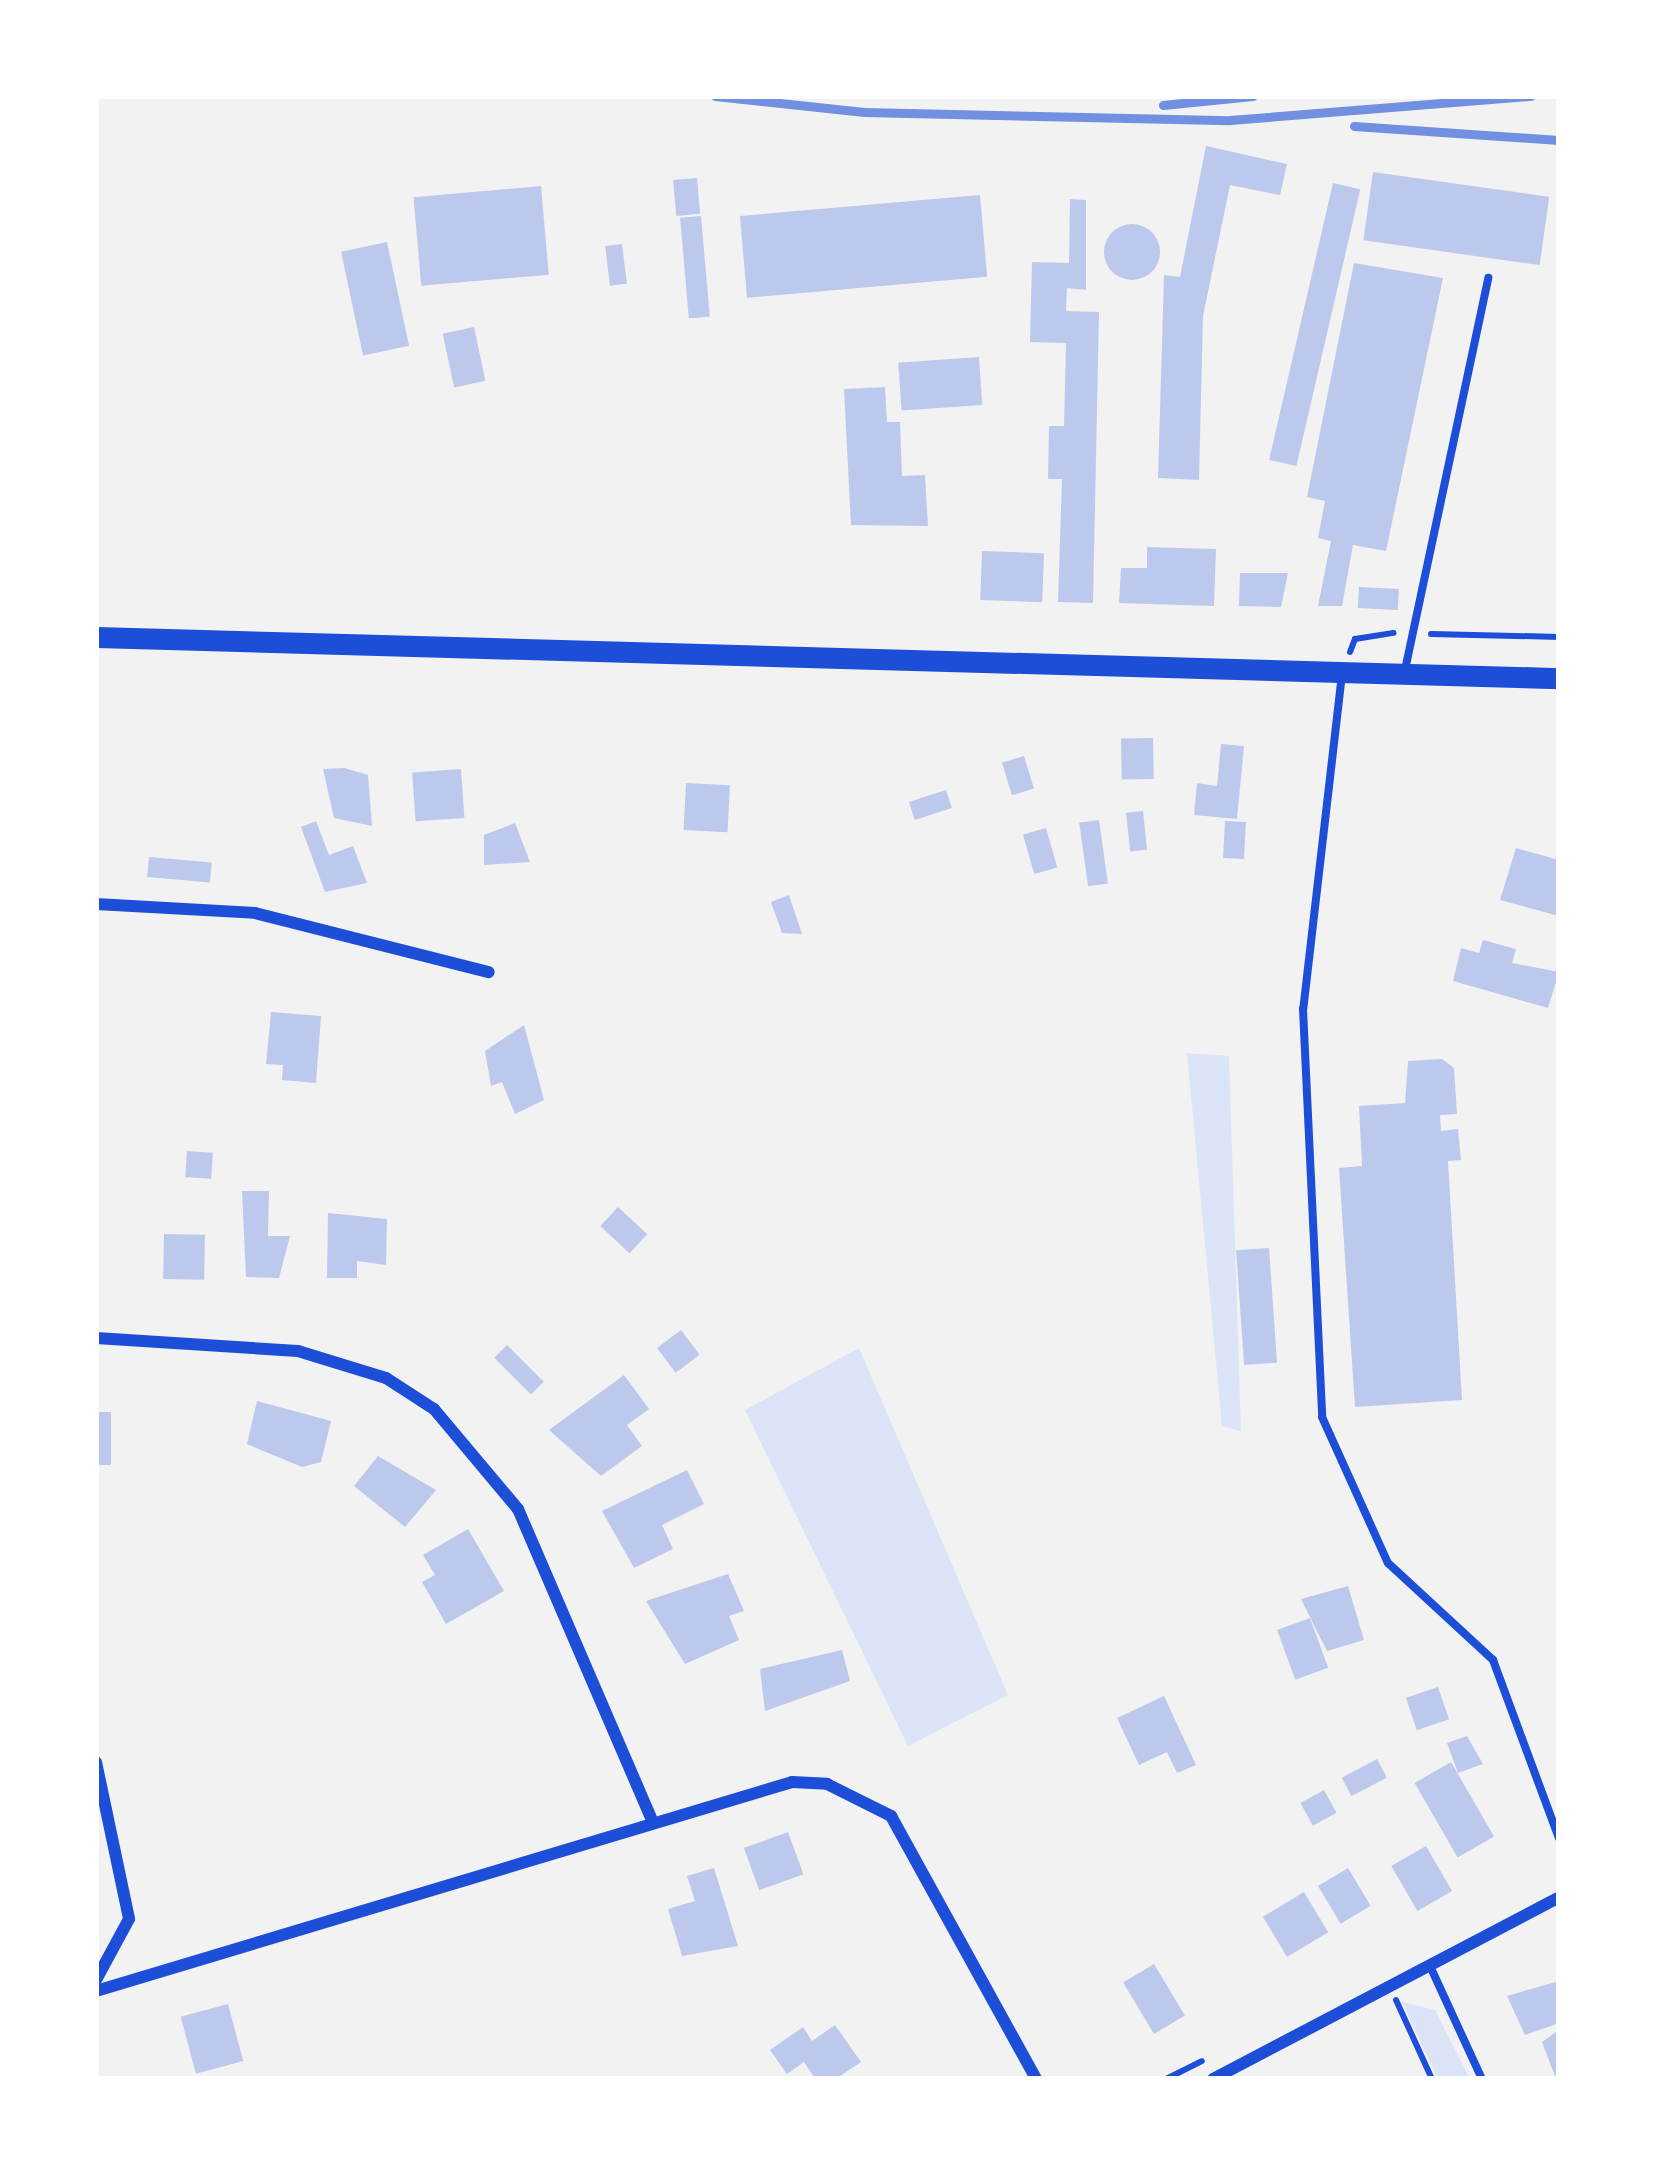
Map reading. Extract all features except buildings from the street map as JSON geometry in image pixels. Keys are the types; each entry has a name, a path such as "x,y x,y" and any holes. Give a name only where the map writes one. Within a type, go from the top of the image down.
{"main road":[{"path":"96,637 1559,677"}],"street":[{"path":"96,904 255,913 489,972"},
{"path":"96,1338 298,1351 386,1378 434,1409 518,1509 653,1823"},
{"path":"96,1762 128,1919 96,1980"},
{"path":"96,1990 792,1782 874,1801 911,1847 1036,2079"},
{"path":"1213,2079 1559,1897"}],"lane":[{"path":"1404,674 1407,633 1489,278"},
{"path":"1342,672 1303,1009 1322,1417 1388,1563 1493,1660 1559,1838"},
{"path":"1430,1964 1482,2079"}],"path":[{"path":"1342,672 1355,639 1407,633 1559,637"},
{"path":"1389,1985 1432,2079"}],"shaded area":[{"path":"1187,1053 1229,1056 1241,1431 1222,1426"},
{"path":"859,1348 1008,1695 908,1746 745,1410"},
{"path":"1402,2002 1435,2010 1470,2079 1438,2079"}],"railway":[{"path":"715,96 864,112 1230,120 1531,96"},
{"path":"1163,105 1253,96"},
{"path":"1354,126 1559,140"}]}
